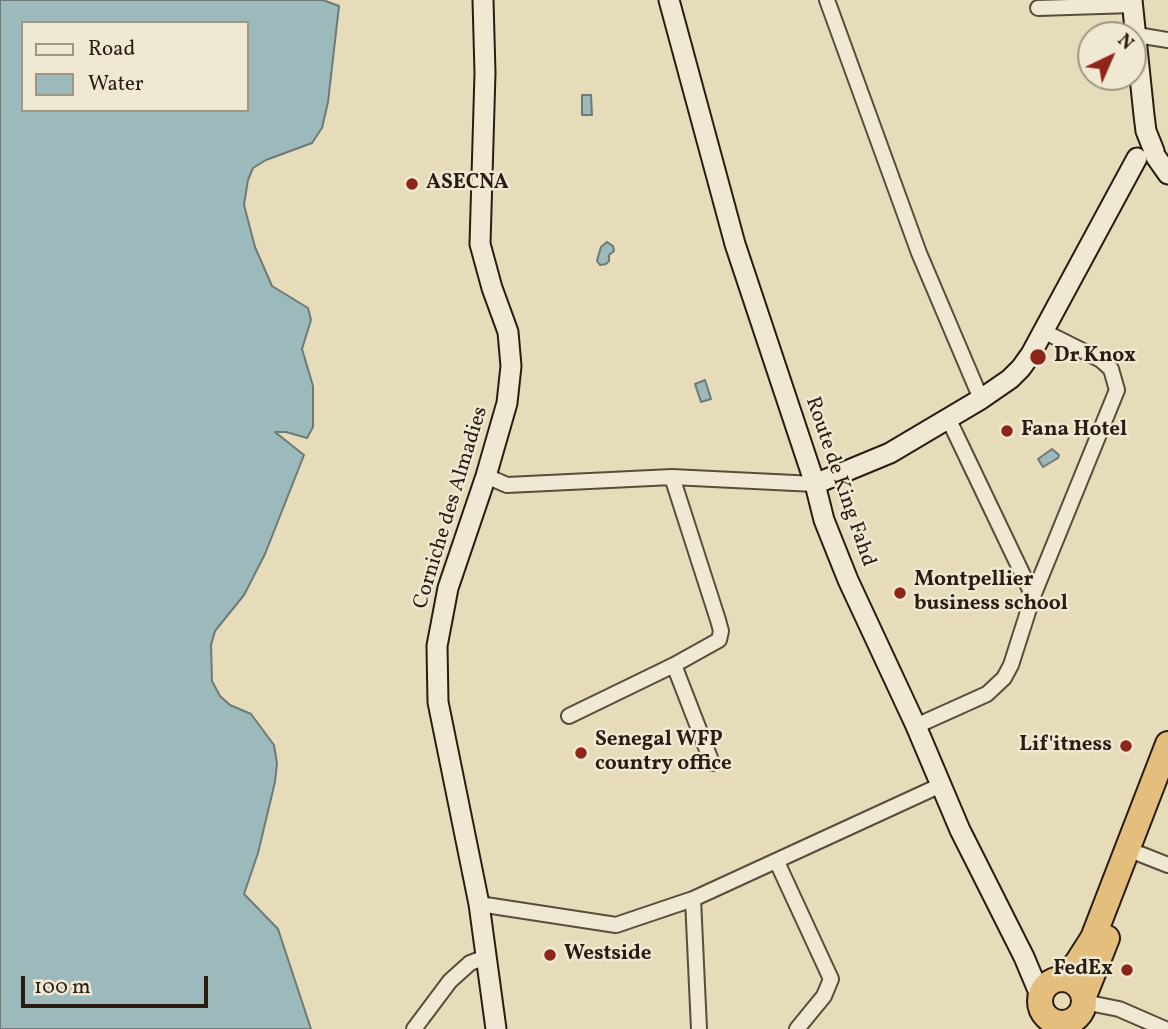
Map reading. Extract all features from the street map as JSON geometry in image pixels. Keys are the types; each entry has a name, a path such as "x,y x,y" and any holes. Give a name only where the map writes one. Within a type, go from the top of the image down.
{"highway":[{"path":"1168,744 1093,938 1077,963 1048,998 1052,1021 1061,1023 1077,1012 1168,782"},
{"path":"1048,998 1076,984 1077,1012"}],"street":[{"name":"Corniche des Almadies","path":"483,0 485,73 480,244 508,332 512,357 508,403 448,588 437,646 438,702 479,904 496,1029"},
{"name":"Route de King Fahd","path":"669,0 734,244 815,484 824,520 848,580 979,871 1048,998"},
{"path":"828,0 919,253 981,399"},
{"path":"1038,8 1132,2 1135,21"},
{"path":"1147,37 1168,40"},
{"path":"486,476 507,485 672,477 815,484 890,453 981,399 1021,368 1115,196 1127,179 1152,158 1144,91"},
{"path":"916,726 987,694 1004,678 1011,665 1033,596 1116,390 1111,369 1101,360 1043,331"},
{"path":"948,418 1033,596"},
{"path":"569,716 719,640 721,631 672,477"},
{"path":"674,665 712,763"},
{"path":"479,904 616,925 693,899 941,785"},
{"path":"1140,854 1168,865"},
{"path":"777,862 831,979 824,996 797,1029"},
{"path":"693,899 699,1029"},
{"path":"414,1029 450,981 470,963 487,960"},
{"path":"1077,1012 1119,1009 1165,1029"}],"water":[{"path":"0,0 323,0 339,6 328,102 322,128 312,143 266,160 253,168 244,205 255,247 272,286 308,308 311,320 302,349 313,386 313,427 307,438 275,432 304,455 265,554 244,595 215,631 211,645 212,681 220,696 230,705 251,714 274,745 277,763 275,782 258,853 244,894 278,929 311,1029 0,1029"},
{"path":"582,95 591,95 592,115 582,115"},
{"path":"607,242 613,246 614,251 609,255 606,264 600,265 597,261 601,247"},
{"path":"705,380 711,399 701,402 695,384"},
{"path":"1052,449 1059,455 1058,458 1043,467 1038,459"}],"place":[{"name":"ASECNA","path":"412,184"},
{"name":"Dr Knox","path":"1038,357"},
{"name":"Fana Hotel","path":"1007,431"},
{"name":"Montpellier business school","path":"900,593"},
{"name":"Lif'itness","path":"1126,746"},
{"name":"Senegal WFP country office","path":"581,753"},
{"name":"Westside","path":"550,955"},
{"name":"FedEx","path":"1127,970"}]}
